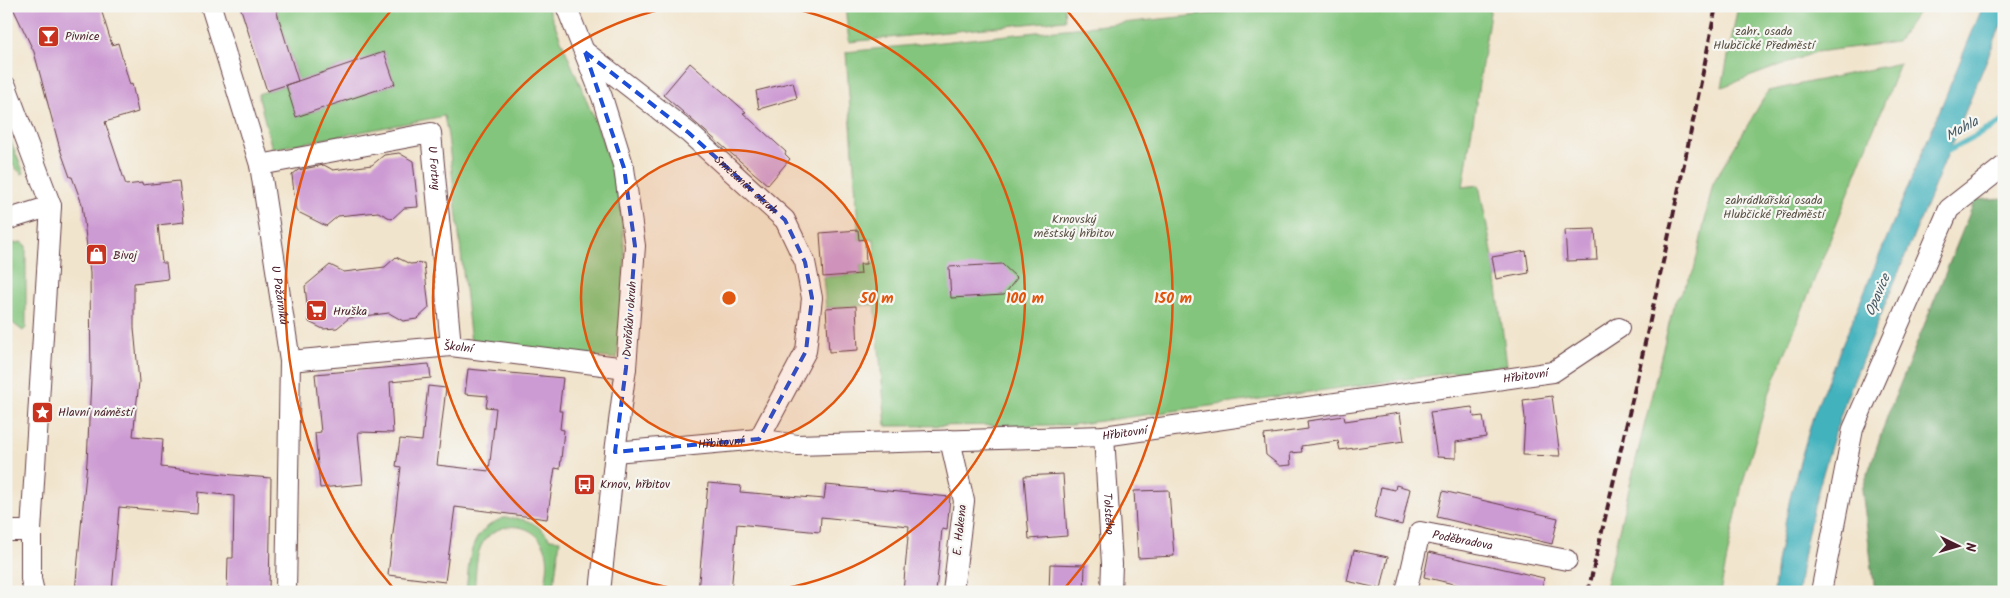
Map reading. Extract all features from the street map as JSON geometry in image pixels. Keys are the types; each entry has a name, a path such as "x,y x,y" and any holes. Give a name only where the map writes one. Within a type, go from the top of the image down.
{"street":[{"name":"U Požárníků","path":"211,6 260,165 290,361 286,592"},
{"name":"Smetanův okruh","path":"566,6 585,52 689,133 785,220 804,262 812,298 806,351 759,439"},
{"name":"Dvořákův okruh","path":"585,52 602,97 624,168 636,246 626,368 614,452 600,592"},
{"path":"6,86 51,206 31,531 33,585"},
{"name":"U Fortny","path":"260,165 431,133 451,346"},
{"path":"1821,592 1853,429 1949,209 2004,166"},
{"path":"6,220 51,206"},
{"name":"Hřbitovní","path":"614,452 759,439 797,445 1104,436 1553,372 1619,328"},
{"name":"Školní","path":"290,361 451,346 626,368"},
{"name":"Tolstého","path":"1104,436 1112,564 1110,592"},
{"name":"E. Hakena","path":"950,440 964,501 953,592"},
{"path":"6,531 31,531"},
{"name":"Poděbradova","path":"1406,592 1420,532 1567,560"}],"highlighted area":[{"path":"585,52 689,133 785,220 805,262 812,298 806,351 759,439 615,452 626,368 635,246 624,168"}],"green space":[{"path":"275,6 547,6 600,133 614,178 622,216 625,261 617,359 471,343 448,136 444,116 272,149 258,94 286,85 297,117 395,84 384,52 299,81"},
{"path":"845,6 1064,6 1065,20 849,42"},
{"name":"Krnovský městský hřbitov","path":"1285,6 1491,6 1463,187 1479,185 1493,257 1507,365 1072,425 886,426 875,305 826,308 823,277 861,274 860,264 875,263 874,239 859,240 846,52"},
{"name":"zahr. osada Hlubčické Předměstí","path":"1738,6 1922,6 1897,42 1816,52 1722,87"},
{"name":"zahrádkářská osada Hlubčické Předměstí","path":"1900,63 1769,394 1742,485 1720,592 1604,592 1673,307 1694,270 1713,183 1768,91"},
{"path":"6,130 24,173 22,174 6,159"},
{"path":"2004,198 2004,592 1875,592 1862,490 1888,414 1975,200"},
{"path":"21,242 26,246 26,328 23,331 6,318 6,245"},
{"path":"503,518 517,518 530,522 540,528 550,539 560,540 553,592 544,592 548,562 544,546 531,531 513,526 495,531 487,537 481,546 478,557 474,592 466,592 470,558 477,539 491,524"}],"water":[{"name":"Opavice","path":"1983,6 2004,6 2004,18 1846,399 1811,519 1798,592 1774,592 1777,563 1791,493 1814,413"}],"building":[{"path":"12,6 100,6 112,45 118,43 130,85 132,84 138,112 105,122 126,185 179,181 184,222 158,225 162,263 166,263 168,279 134,283 134,328 139,382 133,436 163,439 161,467 271,478 269,592 227,592 228,558 233,558 234,496 198,492 197,514 119,507 112,592 75,592 87,462 91,380 90,273 82,204 60,149 34,52"},
{"path":"240,6 275,6 298,81 267,91"},
{"path":"384,52 395,84 296,117 286,85"},
{"path":"690,63 746,112 743,113 786,152 785,154 790,159 768,185 663,95"},
{"path":"793,82 797,98 759,109 756,91"},
{"path":"399,153 413,161 418,207 404,208 392,219 378,212 338,216 326,226 296,211 292,175 298,170 324,165 333,170 372,165 384,155"},
{"path":"1595,229 1597,260 1567,261 1565,230"},
{"path":"858,230 859,240 865,239 866,264 860,264 861,274 823,277 820,233"},
{"path":"1526,251 1529,273 1496,279 1492,257"},
{"path":"396,257 410,264 424,263 429,308 417,319 403,321 389,313 349,318 337,328 323,329 309,322 305,286 330,265 344,272 385,267"},
{"path":"1002,264 1017,278 1004,295 951,298 949,267"},
{"path":"856,306 858,350 829,352 826,308"},
{"path":"429,364 431,378 390,382 393,433 358,432 363,484 320,488 315,433 321,432 315,374"},
{"path":"468,369 563,378 559,411 562,411 560,429 564,430 560,469 555,468 547,519 455,507 445,582 388,575 401,467 396,466 400,439 422,441 428,386 446,388 437,465 489,471 496,408 486,407 488,396 465,394"},
{"path":"1552,396 1560,456 1523,455 1525,418 1523,400"},
{"path":"1472,407 1474,417 1483,416 1486,437 1456,442 1456,458 1437,457 1430,412"},
{"path":"1400,413 1404,441 1340,450 1338,441 1301,446 1302,452 1290,453 1291,465 1280,466 1266,455 1264,435 1308,429 1307,421 1344,416 1345,421"},
{"path":"1063,474 1067,536 1029,539 1024,476"},
{"path":"708,483 741,486 740,492 824,499 826,485 950,497 947,530 942,529 936,592 903,592 909,526 821,517 820,532 737,524 731,592 698,592"},
{"path":"1396,485 1410,489 1402,525 1374,518 1381,487 1395,490"},
{"path":"1169,490 1174,556 1138,558 1134,491"},
{"path":"1443,491 1558,518 1552,544 1437,517"},
{"path":"1354,550 1388,557 1381,589 1347,581"},
{"path":"1429,552 1544,578 1541,592 1487,592 1424,577"},
{"path":"1050,564 1085,565 1084,592 1049,592"}],"waterway":[{"name":"Mohla","path":"1944,153 2004,121"}],"railway":[{"path":"1588,592 1671,227 1716,6"}],"place":[{"name":"Pivnice","path":"49,36"},
{"name":"Bivoj","path":"97,255"},
{"name":"Hruška","path":"317,311"},
{"name":"Hlavní náměstí","path":"42,412"},
{"name":"Krnov, hřbitov","path":"584,484"}]}
